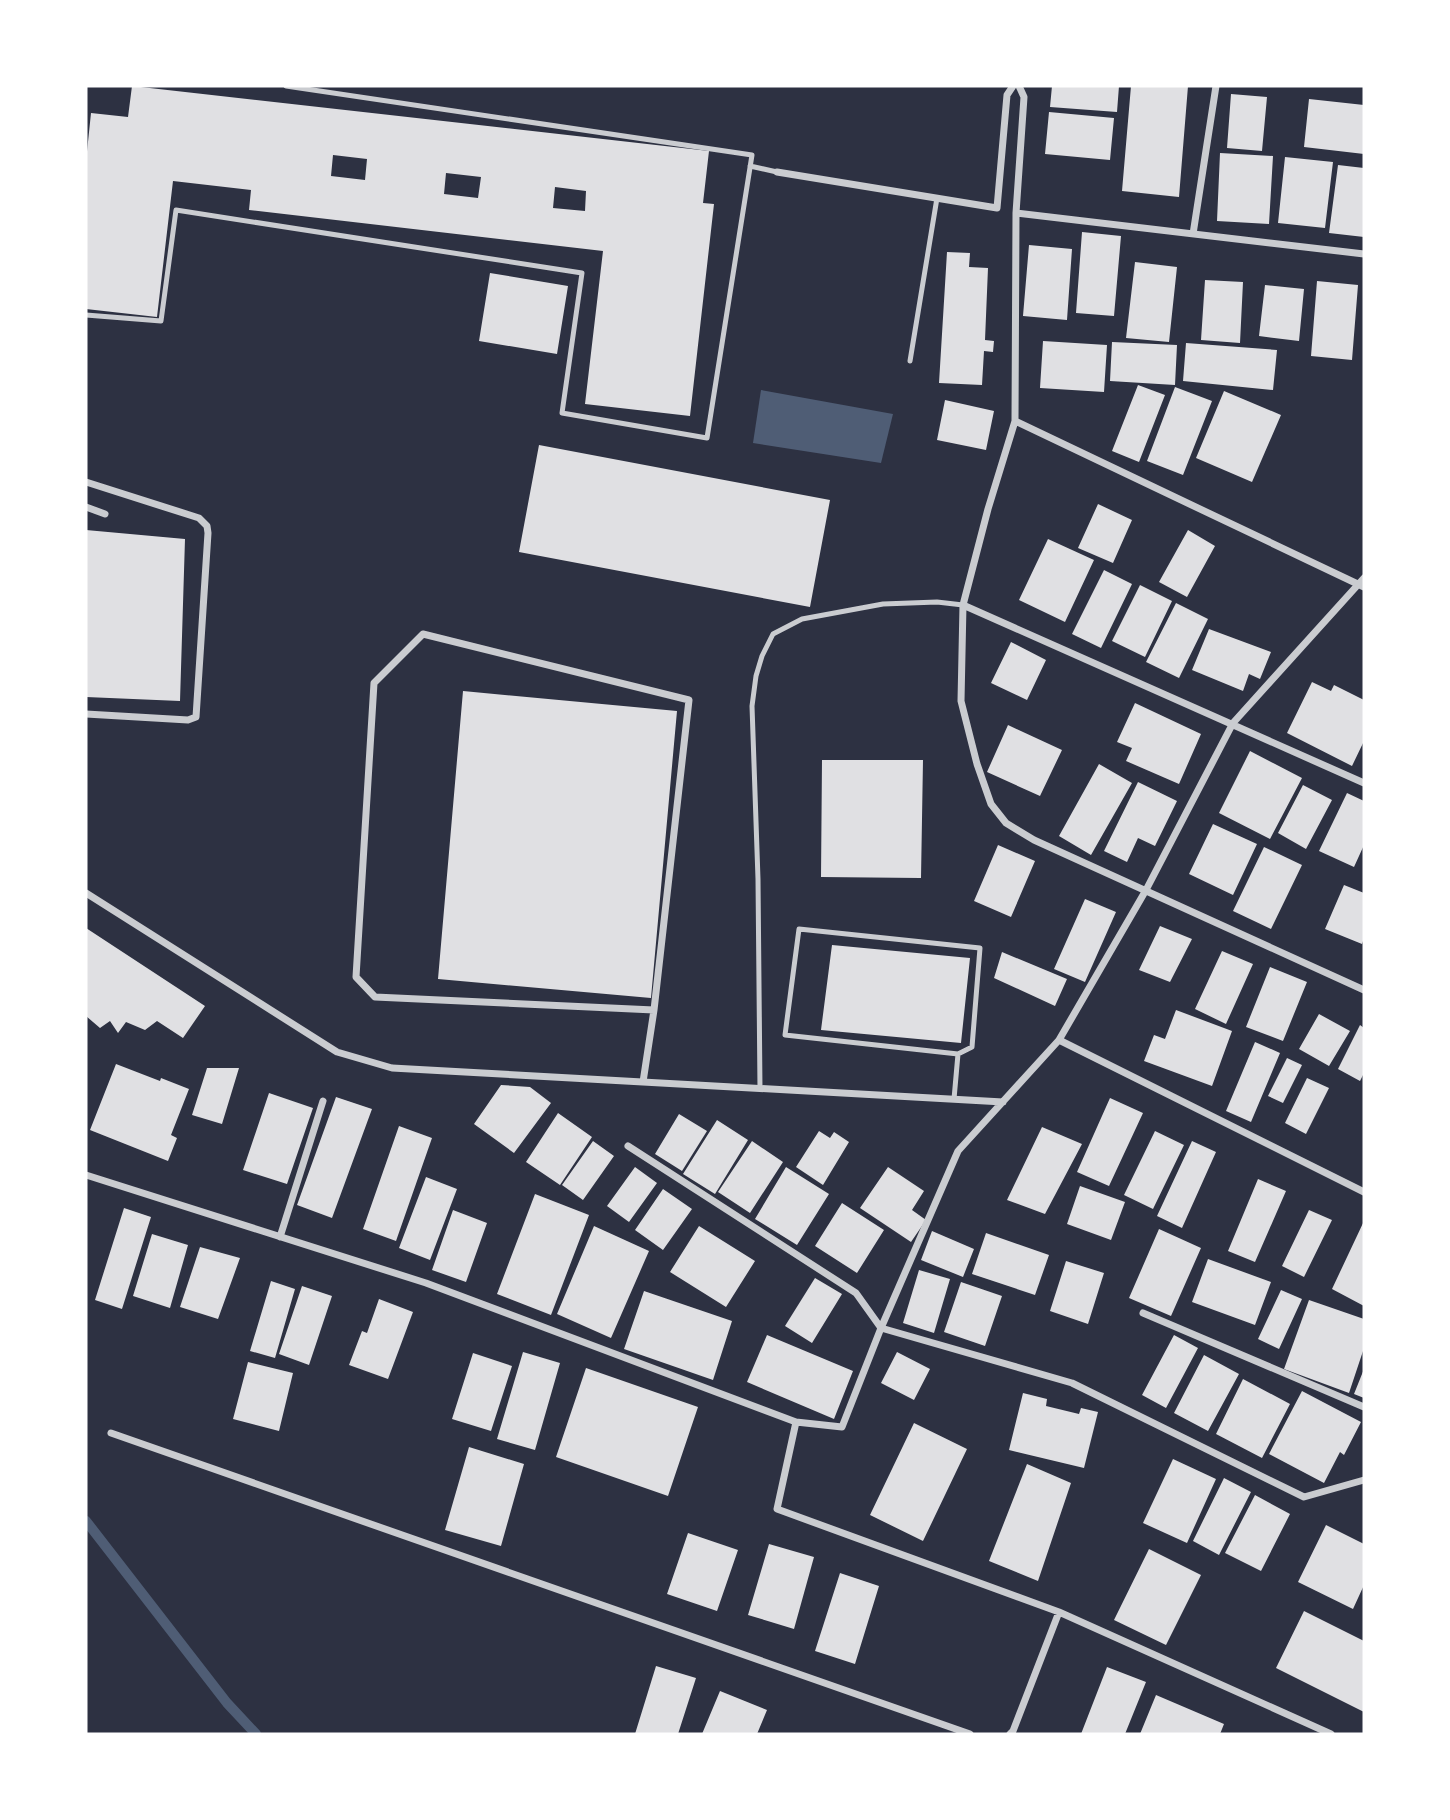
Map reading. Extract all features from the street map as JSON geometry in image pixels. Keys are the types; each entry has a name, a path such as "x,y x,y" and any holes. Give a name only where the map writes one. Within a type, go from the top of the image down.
{"street":[{"path":"777,172 997,208 1007,95 1013,86"},
{"path":"1019,86 1024,97 1016,213 1015,421 963,605 961,701 976,764 991,804 1006,823 1034,840 1364,990"},
{"path":"1194,234 1216,86"},
{"path":"1016,213 1364,254"},
{"path":"1015,421 1361,586"},
{"path":"86,481 199,518 207,526 208,533 196,716 188,720 86,714"},
{"path":"86,507 105,514"},
{"path":"86,1175 426,1283 796,1422 842,1427 881,1328 958,1151 1059,1040 1146,890 1233,723 1361,586 1364,578"},
{"path":"963,605 1364,783"},
{"path":"643,1082 654,1010 689,700 423,634 374,683 356,977 375,997 654,1010"},
{"path":"86,893 337,1052 392,1068 1003,1102"},
{"path":"1059,1040 1364,1192"},
{"path":"280,1237 323,1101"},
{"path":"628,1146 856,1293 881,1328 1072,1383 1304,1497 1364,1480"},
{"path":"1143,1313 1364,1407"},
{"path":"796,1422 777,1509 1059,1612 1331,1734"},
{"path":"111,1433 970,1734"},
{"path":"1010,1734 1059,1612"}],"lane":[{"path":"86,315 161,321 176,210 582,273 562,413 707,438 752,155 286,86"},
{"path":"750,166 777,172"},
{"path":"910,361 937,198"},
{"path":"760,1089 758,879 752,706 762,656 773,634 802,620 883,604 963,605"},
{"path":"799,929 980,948 972,1047 958,1054 785,1035 799,929"},
{"path":"954,1099 958,1054"}],"water":[{"path":"761,390 893,414 881,463 753,443"}],"building":[{"path":"132,86 709,151 703,203 714,204 690,416 585,404 603,251 249,210 251,190 173,181 157,317 86,309 86,161 91,113 128,117","holes":["333,155 367,159 365,180 331,176","446,173 481,177 478,198 444,194","555,187 586,191 585,211 553,208"]},
{"path":"1052,86 1119,86 1117,112 1050,107"},
{"path":"1131,86 1188,86 1179,197 1122,191"},
{"path":"1231,94 1267,97 1262,151 1227,148"},
{"path":"1309,99 1364,105 1364,154 1304,147"},
{"path":"1049,112 1114,118 1110,160 1045,154"},
{"path":"1220,153 1273,156 1269,224 1217,221"},
{"path":"1285,157 1333,162 1325,228 1278,223"},
{"path":"1338,165 1364,168 1364,237 1329,233"},
{"path":"1082,232 1121,236 1114,316 1076,313"},
{"path":"1029,245 1072,249 1067,320 1023,316"},
{"path":"947,252 970,253 969,267 988,268 985,340 994,341 993,352 984,351 982,385 939,383"},
{"path":"1135,262 1177,267 1169,342 1126,338"},
{"path":"490,273 568,286 557,354 479,341"},
{"path":"1205,280 1243,282 1240,343 1201,340"},
{"path":"1317,281 1358,285 1352,360 1311,356"},
{"path":"1265,285 1304,289 1299,341 1259,336"},
{"path":"1043,341 1107,345 1104,392 1040,388"},
{"path":"1112,342 1177,345 1175,385 1110,381"},
{"path":"1186,343 1277,350 1273,390 1183,381"},
{"path":"1138,385 1165,395 1139,462 1112,451"},
{"path":"1175,387 1212,401 1183,475 1147,461"},
{"path":"1224,391 1281,415 1252,482 1196,458"},
{"path":"945,400 994,411 986,450 937,440"},
{"path":"539,445 830,500 810,607 519,552"},
{"path":"1098,504 1132,520 1113,563 1078,548"},
{"path":"86,530 185,539 180,701 86,697"},
{"path":"1188,530 1215,546 1187,597 1159,582"},
{"path":"1048,539 1094,560 1065,622 1019,600"},
{"path":"1104,570 1132,584 1101,648 1072,634"},
{"path":"1140,585 1172,601 1145,657 1112,641"},
{"path":"1176,603 1208,619 1179,678 1146,662"},
{"path":"1209,629 1271,652 1260,679 1249,674 1243,691 1192,670"},
{"path":"1011,642 1046,660 1027,700 991,683"},
{"path":"1312,682 1331,691 1334,685 1364,700 1364,741 1352,766 1287,733"},
{"path":"463,691 677,711 651,998 438,979"},
{"path":"1135,703 1201,734 1179,784 1126,761 1132,748 1117,742"},
{"path":"1008,725 1062,750 1040,796 987,772"},
{"path":"1250,751 1302,778 1270,839 1219,813"},
{"path":"822,760 923,760 921,878 821,877"},
{"path":"1099,764 1132,783 1091,855 1059,836"},
{"path":"1138,782 1177,801 1155,846 1138,838 1127,862 1104,851"},
{"path":"1303,785 1332,800 1306,849 1278,833"},
{"path":"1347,793 1364,801 1364,845 1354,867 1319,851"},
{"path":"1213,824 1257,844 1233,895 1189,874"},
{"path":"998,845 1035,861 1011,917 974,901"},
{"path":"1264,847 1302,865 1271,929 1233,911"},
{"path":"1344,885 1364,893 1362,944 1325,929"},
{"path":"1085,899 1116,912 1085,982 1054,969"},
{"path":"1160,926 1192,939 1170,982 1139,970"},
{"path":"86,928 205,1006 183,1038 157,1021 145,1030 126,1022 118,1033 110,1021 100,1028 86,1016"},
{"path":"832,945 970,958 961,1043 821,1030"},
{"path":"1222,951 1253,964 1226,1024 1195,1009"},
{"path":"1002,952 1067,979 1055,1006 994,978"},
{"path":"1270,967 1307,982 1283,1041 1246,1027"},
{"path":"1176,1010 1232,1031 1212,1086 1144,1061 1154,1035 1165,1039"},
{"path":"1319,1014 1350,1031 1329,1066 1299,1049"},
{"path":"1360,1025 1364,1028 1364,1073 1360,1081 1338,1069"},
{"path":"1255,1042 1280,1053 1251,1122 1226,1111"},
{"path":"1287,1058 1302,1065 1283,1103 1268,1096"},
{"path":"116,1064 189,1089 171,1135 177,1138 168,1161 90,1130"},
{"path":"207,1068 239,1068 222,1124 192,1115"},
{"path":"1307,1078 1329,1088 1306,1134 1285,1123"},
{"path":"501,1085 530,1087 551,1103 514,1153 474,1124"},
{"path":"269,1093 313,1108 287,1184 243,1170"},
{"path":"336,1097 372,1109 332,1218 297,1205"},
{"path":"1110,1098 1143,1113 1109,1186 1077,1172"},
{"path":"558,1113 592,1137 560,1185 526,1162"},
{"path":"679,1114 707,1131 682,1171 655,1154"},
{"path":"717,1120 748,1140 715,1194 683,1174"},
{"path":"399,1126 432,1138 396,1241 363,1229"},
{"path":"1042,1127 1082,1144 1045,1214 1007,1200"},
{"path":"819,1131 830,1138 834,1132 849,1142 823,1185 796,1167"},
{"path":"1155,1131 1184,1145 1153,1209 1124,1195"},
{"path":"593,1141 614,1156 583,1200 562,1185"},
{"path":"752,1141 783,1162 750,1213 718,1192"},
{"path":"1192,1141 1216,1152 1182,1228 1157,1216"},
{"path":"635,1167 657,1183 629,1222 607,1206"},
{"path":"786,1167 829,1194 797,1245 755,1219"},
{"path":"888,1167 924,1191 912,1210 926,1220 911,1242 860,1208"},
{"path":"426,1177 457,1189 430,1260 399,1248"},
{"path":"1258,1179 1286,1191 1255,1262 1228,1251"},
{"path":"1080,1186 1125,1202 1111,1240 1067,1224"},
{"path":"663,1189 692,1209 663,1250 635,1230"},
{"path":"535,1194 589,1215 551,1315 497,1294"},
{"path":"842,1203 884,1230 857,1273 815,1246"},
{"path":"124,1208 151,1217 122,1309 95,1300"},
{"path":"453,1210 487,1223 466,1282 432,1270"},
{"path":"1309,1210 1332,1220 1304,1277 1282,1266"},
{"path":"1364,1221 1364,1306 1332,1289"},
{"path":"594,1226 649,1251 611,1338 557,1314"},
{"path":"699,1226 755,1261 726,1307 670,1272"},
{"path":"1159,1229 1201,1248 1171,1316 1129,1298"},
{"path":"932,1231 974,1249 963,1277 921,1260"},
{"path":"986,1233 1049,1255 1035,1295 972,1274"},
{"path":"152,1234 188,1245 170,1308 133,1296"},
{"path":"200,1247 240,1258 218,1319 180,1307"},
{"path":"1208,1259 1271,1282 1255,1325 1192,1302"},
{"path":"1066,1261 1104,1273 1088,1324 1050,1311"},
{"path":"919,1270 950,1279 934,1333 903,1323"},
{"path":"815,1278 842,1294 812,1343 785,1326"},
{"path":"271,1281 295,1289 275,1358 250,1351"},
{"path":"961,1282 1002,1296 985,1346 944,1332"},
{"path":"302,1286 332,1296 309,1365 279,1354"},
{"path":"1281,1290 1302,1299 1279,1349 1258,1339"},
{"path":"644,1291 732,1321 713,1380 624,1349"},
{"path":"379,1299 413,1312 388,1379 349,1365 362,1331 367,1333"},
{"path":"1309,1300 1364,1319 1364,1348 1349,1393 1284,1369"},
{"path":"767,1335 853,1371 834,1419 747,1382"},
{"path":"1174,1335 1198,1348 1166,1408 1142,1395"},
{"path":"523,1352 560,1363 535,1450 497,1439"},
{"path":"897,1352 930,1369 914,1400 881,1383"},
{"path":"473,1353 512,1366 491,1431 452,1419"},
{"path":"1204,1355 1239,1374 1208,1431 1174,1413"},
{"path":"248,1362 293,1373 279,1431 233,1419"},
{"path":"586,1368 698,1407 668,1496 556,1457"},
{"path":"1364,1369 1364,1398 1354,1394"},
{"path":"1243,1379 1290,1404 1262,1458 1216,1434"},
{"path":"1302,1391 1361,1422 1344,1455 1340,1452 1324,1483 1269,1454"},
{"path":"1023,1393 1047,1399 1046,1406 1079,1414 1081,1408 1098,1412 1084,1468 1009,1450"},
{"path":"914,1423 967,1449 923,1541 870,1515"},
{"path":"469,1447 524,1464 501,1546 445,1530"},
{"path":"1173,1459 1216,1479 1187,1543 1143,1523"},
{"path":"1027,1464 1071,1483 1038,1581 989,1561"},
{"path":"1224,1478 1251,1492 1219,1555 1193,1541"},
{"path":"1255,1495 1290,1514 1261,1571 1225,1553"},
{"path":"1326,1525 1364,1544 1364,1585 1353,1609 1298,1582"},
{"path":"688,1533 738,1550 717,1611 667,1594"},
{"path":"769,1544 814,1557 794,1629 748,1615"},
{"path":"1149,1549 1201,1575 1166,1645 1114,1620"},
{"path":"840,1573 879,1586 855,1664 815,1651"},
{"path":"1304,1611 1364,1641 1364,1712 1276,1668"},
{"path":"656,1666 696,1678 678,1734 635,1734"},
{"path":"1107,1667 1146,1682 1125,1734 1081,1734"},
{"path":"720,1691 767,1710 757,1734 702,1734"},
{"path":"1156,1695 1224,1724 1220,1734 1140,1734"}],"waterway":[{"path":"86,1521 227,1703 256,1734"}]}
